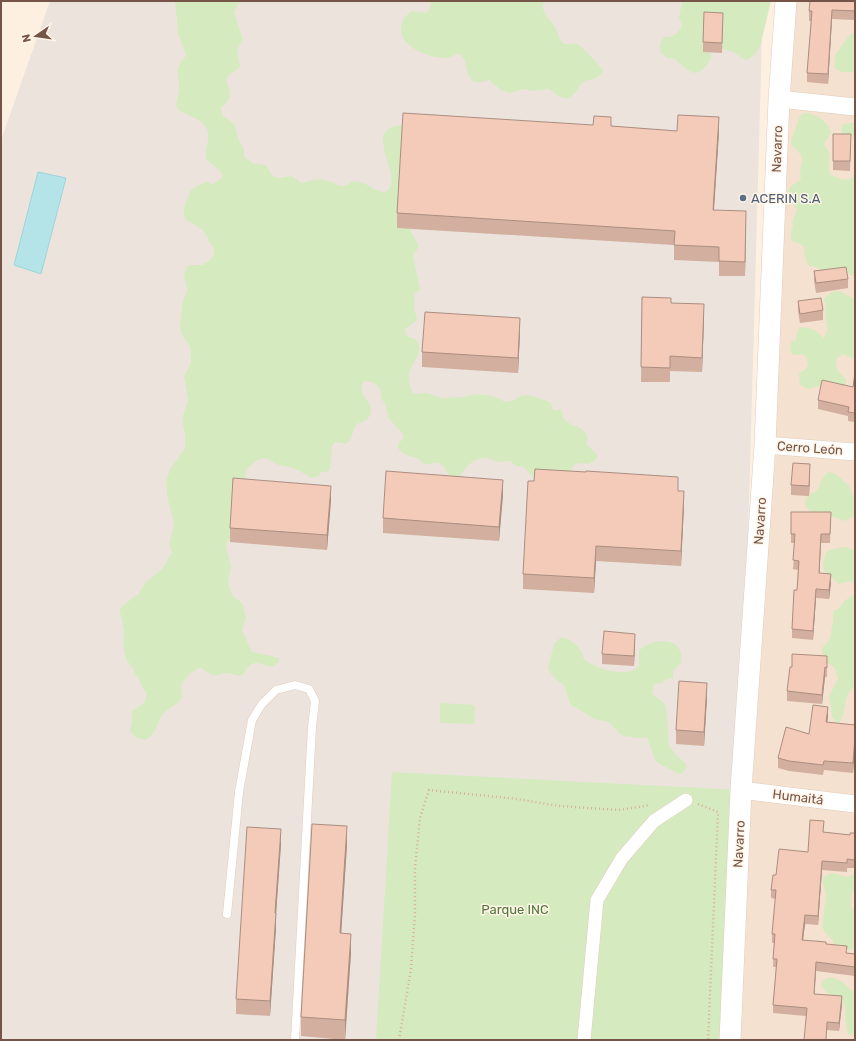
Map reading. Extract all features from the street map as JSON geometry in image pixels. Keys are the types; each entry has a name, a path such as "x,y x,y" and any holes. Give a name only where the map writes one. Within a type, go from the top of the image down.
{"street":[{"name":"Navarro","path":"730,1040 742,790 765,445 779,99 786,1"},
{"path":"779,99 855,107"},
{"name":"Cerro León","path":"765,445 855,452"},
{"name":"Humaitá","path":"742,790 855,804"},
{"path":"584,1040 597,900 622,858 654,821 686,800"}],"lane":[{"path":"227,914 239,792 252,720 262,704 276,690 295,685 309,690 315,701 312,727 295,1040"}],"path":[{"path":"399,1040 411,969 415,914 415,868 420,818 429,790 517,799 559,806 619,810 656,804"},
{"path":"686,800 718,812 708,1040"}],"shaded area":[{"path":"50,1 763,1 741,790 721,1040 1,1040 1,140"},
{"path":"791,1 855,1 855,1040 736,1040"}],"green space":[{"path":"175,1 241,1 234,12 243,39 237,50 240,66 226,79 230,95 228,101 221,108 223,116 235,126 238,138 244,149 244,157 254,164 264,165 276,177 280,178 292,176 302,183 312,180 322,180 343,186 355,181 385,192 388,190 391,183 391,174 383,143 384,134 390,128 403,125 411,232 419,246 413,256 420,289 414,294 414,309 417,320 405,329 405,332 409,337 415,339 419,348 418,355 409,373 412,392 416,394 427,393 442,398 465,397 476,394 492,396 506,402 521,396 529,395 547,401 551,403 554,411 562,409 564,419 584,431 587,435 587,445 596,453 597,457 595,461 588,464 575,464 568,474 536,477 532,476 524,467 516,466 510,461 498,462 487,458 482,458 477,459 470,464 459,478 454,477 448,474 445,468 440,464 424,464 418,458 409,456 400,451 398,445 404,438 403,434 389,419 378,386 372,382 364,381 362,391 371,407 369,417 356,425 351,438 346,444 335,442 332,445 330,470 321,472 319,476 311,478 293,468 278,465 264,458 256,461 247,469 232,536 227,542 226,546 231,567 228,582 232,594 243,605 246,618 242,630 252,652 279,658 279,661 276,665 272,666 259,663 252,664 240,676 227,673 213,676 201,668 195,670 186,677 182,683 181,699 162,715 151,736 145,740 137,738 130,731 132,711 144,703 147,693 126,659 123,643 124,630 120,608 139,593 145,583 163,568 172,552 169,544 174,524 168,500 166,481 170,469 185,447 185,435 182,419 188,400 184,376 191,363 190,347 181,333 180,325 183,301 187,290 184,274 187,267 190,265 202,265 209,261 214,254 214,247 210,243 206,234 185,218 184,209 191,190 205,182 209,182 211,185 223,176 221,172 206,159 208,132 205,125 179,110 176,105 179,92 177,73 178,68 186,55 178,33"},
{"path":"430,1 547,1 543,4 544,12 558,32 561,41 565,44 579,45 591,56 603,71 596,78 583,83 569,98 562,98 549,89 533,91 525,89 509,93 501,90 489,80 480,82 474,81 470,78 465,62 459,54 444,58 424,54 408,44 403,37 401,29 403,20 411,11 427,13 431,6"},
{"path":"682,1 771,1 758,51 747,61 733,52 718,47 711,51 711,59 702,71 694,73 687,70 675,59 667,58 661,53 660,45 663,37 674,35 682,26 679,18"},
{"path":"855,33 855,74 852,72 840,71 834,67 836,54 848,37"},
{"path":"804,113 813,114 821,118 831,133 824,144 830,154 829,170 831,175 844,180 855,176 855,276 850,275 845,270 841,269 823,272 816,267 809,266 805,258 805,251 802,245 793,242 791,239 791,231 793,228 792,222 797,210 788,191 790,187 801,179 800,172 802,160 799,152 791,144 799,117"},
{"path":"855,122 855,138 842,135 841,125"},
{"path":"834,291 842,292 854,299 855,358 853,359 843,354 837,358 836,365 839,372 846,379 844,386 821,386 807,389 800,385 799,373 805,370 808,365 807,358 803,354 794,355 790,351 791,341 795,341 800,327 814,329 824,338 827,327 825,317 826,305 824,298"},
{"path":"830,472 836,474 849,485 855,500 855,516 845,521 834,517 824,517 812,513 807,509 805,503 805,500 810,494 817,491 823,477"},
{"path":"845,547 855,550 855,583 850,581 839,584 824,571 823,563 826,552"},
{"path":"855,594 855,686 849,693 840,722 837,723 832,717 829,696 838,679 834,667 824,658 822,648 830,639 833,611 840,608 844,601"},
{"path":"560,638 573,642 587,662 600,668 620,672 630,671 639,666 639,650 645,646 660,641 674,644 679,648 681,663 673,671 673,678 665,680 661,684 658,683 654,685 652,693 666,706 669,745 687,766 683,773 679,774 655,760 647,737 639,738 624,736 620,734 609,722 594,719 570,704 564,685 554,678 548,668 554,644"},
{"path":"440,703 475,705 474,724 440,723"},
{"name":"Parque INC","path":"392,772 741,790 730,1040 376,1040"},
{"path":"833,873 847,877 855,874 855,890 852,892 851,905 852,909 855,909 855,948 850,950 835,946 832,939 826,934 822,927 826,894 822,883 825,876"},
{"path":"830,977 841,981 855,993 855,1034 848,1034 846,1027 845,1006 827,992 821,984"}],"water":[{"path":"38,172 66,178 41,274 14,265"}],"building":[{"path":"810,1 855,1 855,11 832,10 828,74 807,73 812,11 809,11"},
{"path":"704,12 723,13 722,43 703,42"},
{"path":"403,113 593,125 594,116 611,117 611,126 677,131 678,115 719,117 713,210 746,211 745,262 719,261 719,247 674,245 675,231 397,213"},
{"path":"833,134 851,134 850,161 833,161"},
{"path":"846,267 848,279 816,283 814,271"},
{"path":"642,297 671,298 671,303 704,304 702,358 670,356 670,368 641,367"},
{"path":"821,298 823,310 800,314 798,301"},
{"path":"425,312 520,318 518,358 422,352"},
{"path":"855,373 855,413 848,412 849,407 818,400 822,380 853,387"},
{"path":"793,463 810,464 809,486 791,485"},
{"path":"535,469 678,477 678,491 684,491 681,551 596,546 594,578 523,574 528,481 534,481"},
{"path":"386,471 503,480 499,527 383,518"},
{"path":"233,478 331,486 327,535 230,528"},
{"path":"791,512 831,512 830,534 821,534 819,573 831,574 829,590 816,589 813,631 792,629 794,590 797,590 799,561 793,560 795,534 791,534"},
{"path":"604,631 635,634 634,656 602,654"},
{"path":"792,654 827,656 827,668 825,667 822,695 787,691 790,667 792,667"},
{"path":"679,681 707,683 704,732 676,730"},
{"path":"813,705 828,707 826,722 855,725 853,763 824,761 823,765 789,761 778,758 786,727 809,734"},
{"path":"810,820 824,821 823,832 850,835 850,833 855,833 855,860 847,859 847,863 822,861 818,916 805,915 802,940 847,946 846,953 855,954 855,967 816,962 814,994 842,996 839,1023 827,1022 826,1040 804,1040 807,1008 773,1005 777,959 773,959 775,934 772,934 776,890 771,890 773,875 776,875 779,849 808,852"},
{"path":"312,824 347,826 340,933 351,934 345,1020 301,1017"},
{"path":"247,827 281,829 270,1001 236,999"}],"place":[{"name":"ACERIN S.A","path":"743,198"}]}
